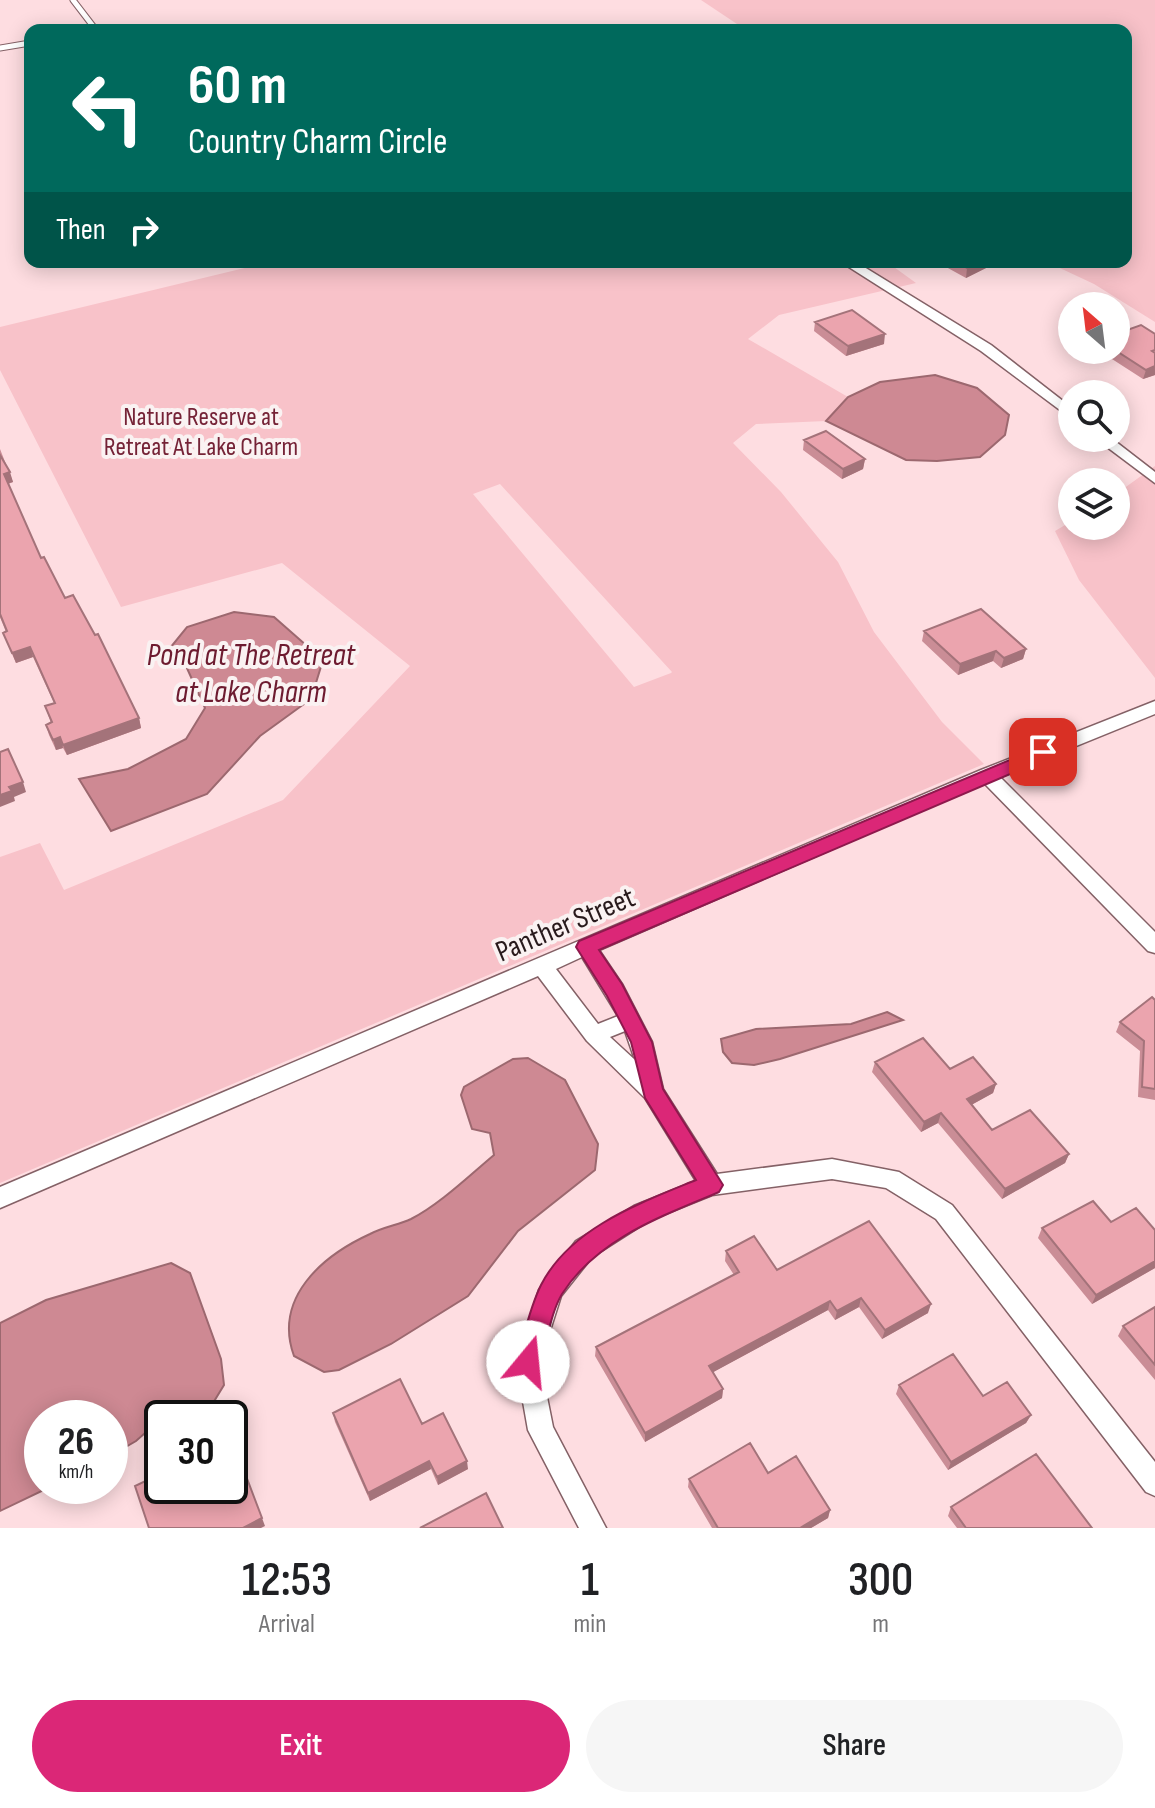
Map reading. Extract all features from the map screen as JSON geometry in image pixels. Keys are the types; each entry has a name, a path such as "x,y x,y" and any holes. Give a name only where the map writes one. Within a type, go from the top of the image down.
{"street":[{"path":"857,268 986,348 1058,404"},
{"path":"1120,452 1155,479"},
{"name":"Panther Street","path":"0,1198 987,775 1155,707"},
{"path":"987,775 1155,945"},
{"path":"586,947 615,990 641,1042 653,1091"},
{"path":"542,966 594,1035 653,1091 711,1185"},
{"path":"594,1035 630,1020"},
{"path":"593,1528 541,1430 528,1362 551,1290 584,1249 642,1213 711,1185 832,1169 891,1179 944,1212 1155,1483"}],"lane":[{"path":"73,0 91,24"},
{"path":"0,48 24,44"}],"green space":[{"path":"701,0 1155,0 1155,322 1130,306 1130,292 1107,292 1060,268 1132,268 1132,24 737,24"},
{"name":"Nature Reserve at Retreat At Lake Charm","path":"244,268 895,268 916,283 779,315 748,339 848,397 826,421 756,424 733,443 781,492 838,562 874,632 942,722 984,764 0,1183 0,857 40,843 64,890 283,800 410,666 282,563 121,607 0,370 0,327","holes":["500,484 672,672 634,687 473,494"]},
{"path":"1155,466 1155,678 1079,580 1059,540 1130,540 1130,484"}],"water":[{"path":"935,375 977,388 1009,415 1005,435 980,457 906,460 826,421 848,397 880,382"},
{"name":"Pond at The Retreat at Lake Charm","path":"234,612 274,617 323,660 311,699 260,736 207,794 111,831 79,779 128,769 186,739 205,708 186,666 170,648 187,627"},
{"path":"887,1012 903,1020 780,1059 754,1065 732,1063 723,1052 721,1039 756,1029 851,1024"},
{"path":"528,1058 565,1080 598,1144 595,1170 518,1231 468,1296 391,1344 339,1370 324,1372 294,1356 289,1335 290,1316 306,1282 319,1267 352,1243 411,1219 432,1206 494,1155 490,1133 472,1129 461,1095 464,1087 513,1059"},
{"path":"171,1263 190,1273 221,1359 224,1385 215,1400 144,1400 144,1434 128,1446 128,1400 24,1400 24,1499 0,1511 0,1323 46,1300"}],"building":[{"path":"852,310 885,334 848,346 815,322"},
{"path":"1141,325 1155,334 1155,350 1152,351 1155,353 1155,366 1146,370 1130,360 1130,329"},
{"path":"826,431 865,459 843,469 804,440"},
{"path":"0,455 10,472 4,474 41,558 44,557 65,598 73,595 95,635 98,634 139,718 63,745 60,737 53,740 46,725 52,722 45,706 55,703 30,647 12,653 3,633 7,631 0,614"},
{"path":"981,609 1026,649 1004,658 996,651 960,664 924,631"},
{"path":"8,749 23,782 9,787 12,791 0,795 0,752"},
{"path":"1152,997 1155,1000 1155,1089 1142,1087 1144,1041 1120,1022"},
{"path":"923,1038 950,1069 973,1057 996,1084 967,1099 992,1130 1030,1110 1069,1154 1005,1189 941,1113 924,1122 875,1062"},
{"path":"1093,1201 1111,1222 1136,1208 1155,1230 1155,1261 1096,1295 1042,1228"},
{"path":"869,1221 931,1304 885,1330 861,1298 837,1311 830,1301 709,1366 723,1389 645,1433 596,1347 739,1272 726,1251 754,1236 777,1270"},
{"path":"1155,1307 1155,1365 1123,1326"},
{"path":"953,1354 983,1396 1007,1382 1031,1415 951,1462 899,1385"},
{"path":"400,1379 422,1424 443,1413 467,1461 437,1477 429,1461 368,1493 333,1413"},
{"path":"750,1443 768,1473 796,1456 830,1510 800,1528 718,1528 689,1479"},
{"path":"1036,1454 1092,1528 966,1528 951,1507"},
{"path":"248,1481 262,1518 243,1528 149,1528 135,1486 144,1482 144,1504 248,1504"},
{"path":"486,1493 503,1528 420,1528"}],"route":[{"path":"528,1362 551,1290 584,1249 642,1213 711,1185 653,1091 641,1042 615,990 586,947 1043,752"}]}
